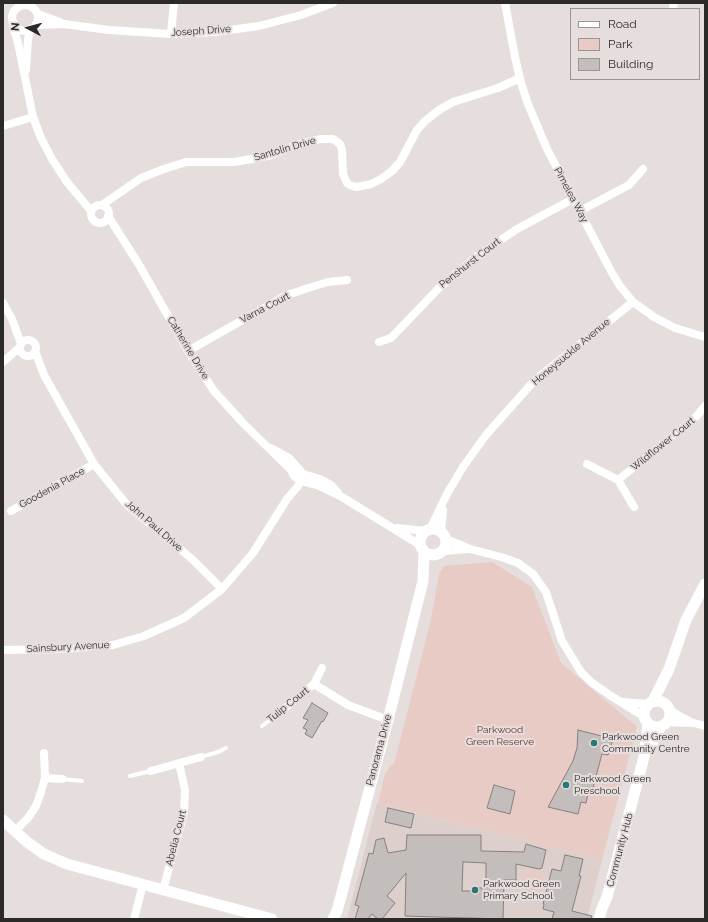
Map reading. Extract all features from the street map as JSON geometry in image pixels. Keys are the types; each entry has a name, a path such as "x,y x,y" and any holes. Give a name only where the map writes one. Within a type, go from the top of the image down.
{"street":[{"path":"171,34 174,3"},
{"name":"Joseph Drive","path":"33,27 64,24 109,30 171,34 215,32 259,26 301,15 334,3"},
{"name":"Pimelea Way","path":"505,3 508,27 520,80 539,132 612,273 633,302 654,317 683,331 705,337"},
{"path":"19,5 26,5 35,8 38,22 33,27 22,30 15,25 13,21 13,14 19,5"},
{"name":"Joseph Drive","path":"35,8 64,24"},
{"name":"Catherine Drive","path":"13,21 33,117 41,138 52,159 91,211 91,217 94,222 104,212"},
{"name":"Catherine Drive","path":"27,87 26,60 28,38 33,27"},
{"name":"Santolin Drive","path":"91,211 93,207 104,212 124,190 141,178 186,162 234,162 272,155 302,143 321,139 333,139 340,144 342,150 343,174 347,183 356,187 371,184 392,171 400,162 417,130 425,121 439,110 453,102 520,80"},
{"path":"3,126 33,117"},
{"path":"580,211 629,185 643,169"},
{"name":"Catherine Drive","path":"71,186 104,212 138,263 188,351 214,391 243,423 301,478"},
{"name":"Penshurst Court","path":"380,342 391,338 439,288 477,256 517,229 573,199"},
{"name":"Varna Court","path":"188,351 285,296 328,282 347,280"},
{"name":"Honeysuckle Avenue","path":"436,532 447,494 463,466 486,435 535,380 633,302"},
{"name":"John Paul Drive","path":"3,303 12,319 23,350 44,375"},
{"name":"John Paul Drive","path":"12,319 31,341"},
{"path":"3,362 23,350 25,341 31,341 35,344 35,351 32,355 23,350"},
{"name":"John Paul Drive","path":"35,351 44,375 94,464 127,504 192,559 222,590"},
{"name":"Wildflower Court","path":"618,480 696,417 705,406"},
{"name":"Goodenia Place","path":"11,511 94,464"},
{"path":"587,464 618,480 634,507"},
{"path":"301,478 342,497 394,528 431,555 470,549"},
{"name":"Sainsbury Avenue","path":"3,650 62,649 112,645 144,636 184,618 222,590 253,554 301,478"},
{"path":"394,528 436,532 470,549 518,563 533,574 546,592 562,641 581,672 591,682 654,726 664,724 694,723"},
{"path":"422,548 421,537 436,532"},
{"name":"Panorama Drive","path":"333,919 337,911 388,720 423,581 439,553 446,548 436,532"},
{"name":"Panorama Drive","path":"422,548 423,581"},
{"path":"646,720 645,710 651,703 669,669 686,620 705,584"},
{"name":"Tulip Court","path":"279,713 314,684 322,668"},
{"path":"664,724 669,718 667,707 669,669"},
{"name":"Tulip Court","path":"314,684 348,705 388,720"},
{"path":"621,702 662,702 667,707 694,723 705,726"},
{"name":"Community Hub","path":"599,919 607,897 644,757 646,720"},
{"name":"Community Hub","path":"644,757 664,724"},
{"path":"15,831 28,818 36,806 45,778 44,753"},
{"path":"151,771 201,757"},
{"name":"Abelia Court","path":"163,890 184,813 185,790 179,763"},
{"path":"45,778 62,779"},
{"path":"3,820 27,842 44,854 67,864 272,919"},
{"path":"134,919 143,884"},
{"name":"Community Hub","path":"607,897 607,919"}],"lane":[{"name":"Tulip Court","path":"262,726 279,713"},
{"path":"201,757 226,748"},
{"path":"130,776 151,771"},
{"path":"62,779 82,781"}],"shaded area":[{"name":"Parkwood Green Primary School","path":"377,803 602,860 587,919 347,919"}],"green space":[{"name":"Parkwood Green Reserve","path":"492,562 532,587 561,663 637,727 602,860 378,803 385,774 390,766 394,764 430,624 439,574 444,566"},
{"path":"526,868 546,876 540,893 520,885"}],"building":[{"path":"312,703 328,713 312,738 305,734 307,730 303,728 308,720 303,718"},
{"name":"Parkwood Green Preschool","path":"578,730 613,739 608,755 602,754 591,795 588,794 586,803 581,802 578,814 548,807 573,761 577,748"},
{"path":"494,785 515,791 510,814 487,808"},
{"path":"388,808 414,814 411,828 385,822"},
{"path":"407,835 481,835 481,851 524,852 526,844 546,850 542,868 539,869 516,864 516,880 504,880 503,919 405,916 406,873 387,896 395,903 382,919 378,919 372,914 368,919 355,919 359,906 355,905 369,853 373,854 376,840 384,838 388,853 406,850","holes":["463,862 486,863 486,888 479,888 479,891 462,891"]},
{"path":"565,855 583,859 579,876 581,876 572,911 592,916 591,919 552,919 554,912 543,909 552,869 561,871"}],"place":[{"name":"Parkwood Green Community Centre","path":"594,743"},
{"name":"Parkwood Green Preschool","path":"566,785"},
{"name":"Parkwood Green Primary School","path":"475,890"}]}
